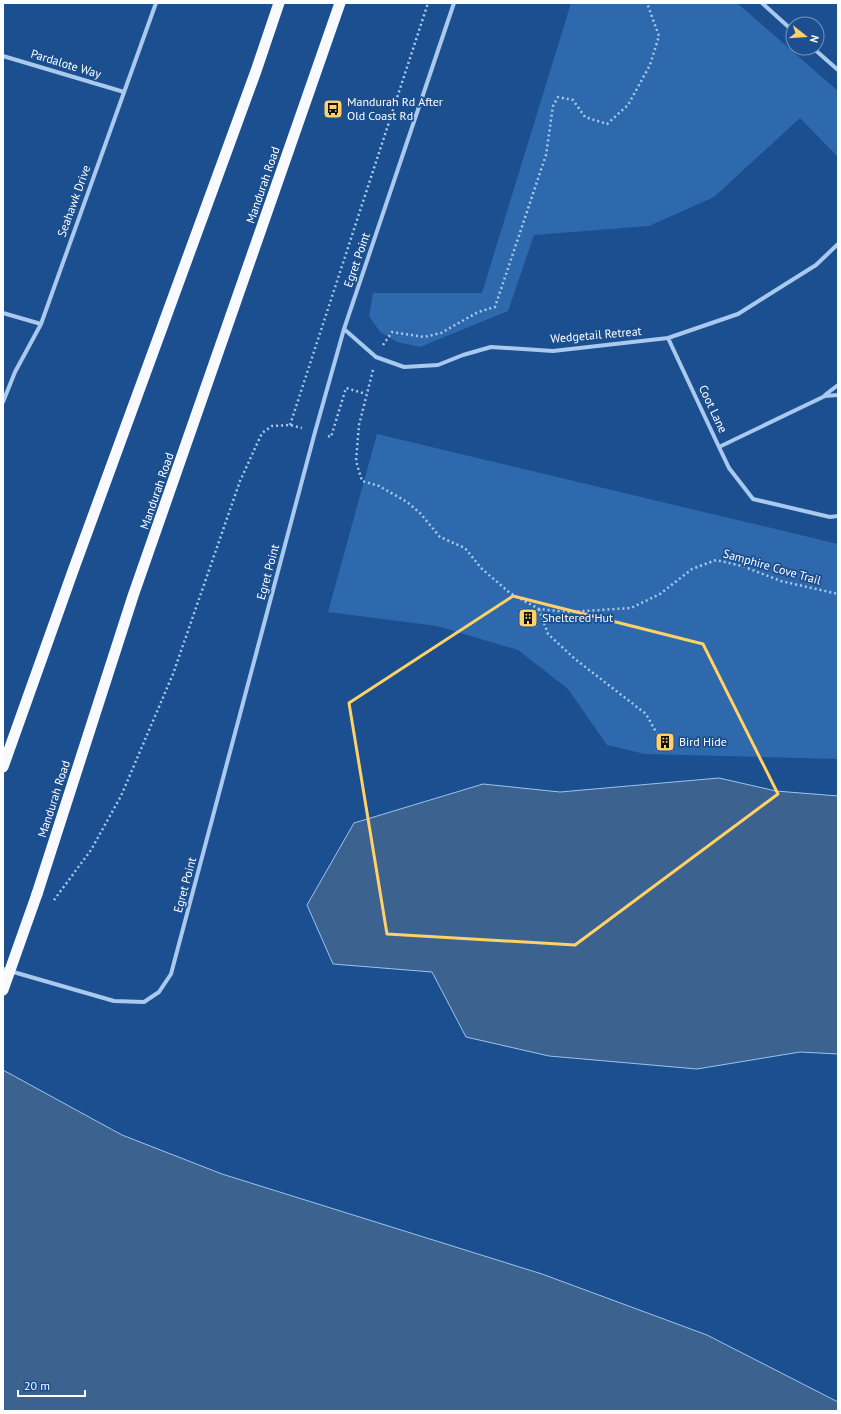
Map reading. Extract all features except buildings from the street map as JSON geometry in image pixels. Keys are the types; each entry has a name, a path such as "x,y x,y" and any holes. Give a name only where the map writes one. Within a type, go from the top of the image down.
{"highway":[{"path":"3,767 74,568 256,71 279,3"},
{"name":"Mandurah Road","path":"3,990 37,894 133,596 340,3"}],"street":[{"name":"Seahawk Drive","path":"3,402 15,372 41,324 156,3"},
{"name":"Egret Point","path":"3,969 114,1001 144,1002 159,992 171,974 315,432 344,330 454,3"},
{"path":"762,3 785,24"},
{"name":"Pardalote Way","path":"3,56 124,92"},
{"path":"822,56 838,70"},
{"name":"Wedgetail Retreat","path":"344,330 376,357 404,367 438,365 462,355 491,347 553,351 668,338 738,314 816,265 838,244"},
{"path":"3,313 41,324"},
{"name":"Coot Lane","path":"668,338 719,448 825,396 838,385"},
{"name":"Coot Lane","path":"825,396 838,395"},
{"path":"719,448 729,468 753,499 830,517 838,516"}],"path":[{"path":"290,425 428,3"},
{"name":"Samphire Cove Trail","path":"647,3 659,36 650,65 628,106 607,124 585,117 573,100 558,97 553,106 546,155 495,307 478,312 441,333 424,337 392,332 376,357 359,425 356,461 362,481 379,486 407,502 420,513 440,537 465,548 481,568 510,593 539,609 568,612 631,608 660,594 692,569 716,560 742,566 780,581 838,594"},
{"path":"50,902 54,899 91,850 121,796 173,674 240,481 262,433 272,426 290,425 331,437 346,388 366,394"},
{"path":"539,609 548,634 575,659 646,714 656,732"}],"highlighted area":[{"path":"513,596 703,644 778,794 575,945 387,934 349,703"}],"shaded area":[{"path":"571,3 737,3 785,45 785,56 798,56 838,91 838,157 800,118 714,197 649,226 534,235 508,311 420,347 397,342 380,332 369,316 373,293 482,293"},
{"path":"377,434 838,544 838,759 645,754 607,745 568,689 518,650 437,626 328,612"},
{"path":"719,778 776,791 838,796 838,1054 800,1052 697,1069 549,1056 466,1037 432,972 333,964 307,905 354,823 483,784 560,792"},
{"path":"3,1070 122,1135 222,1174 542,1274 707,1335 838,1402 838,1411 3,1411"}],"place":[{"name":"Mandurah Rd After Old Coast Rd","path":"333,109"},
{"name":"Sheltered Hut","path":"528,618"},
{"name":"Bird Hide","path":"665,742"}]}
